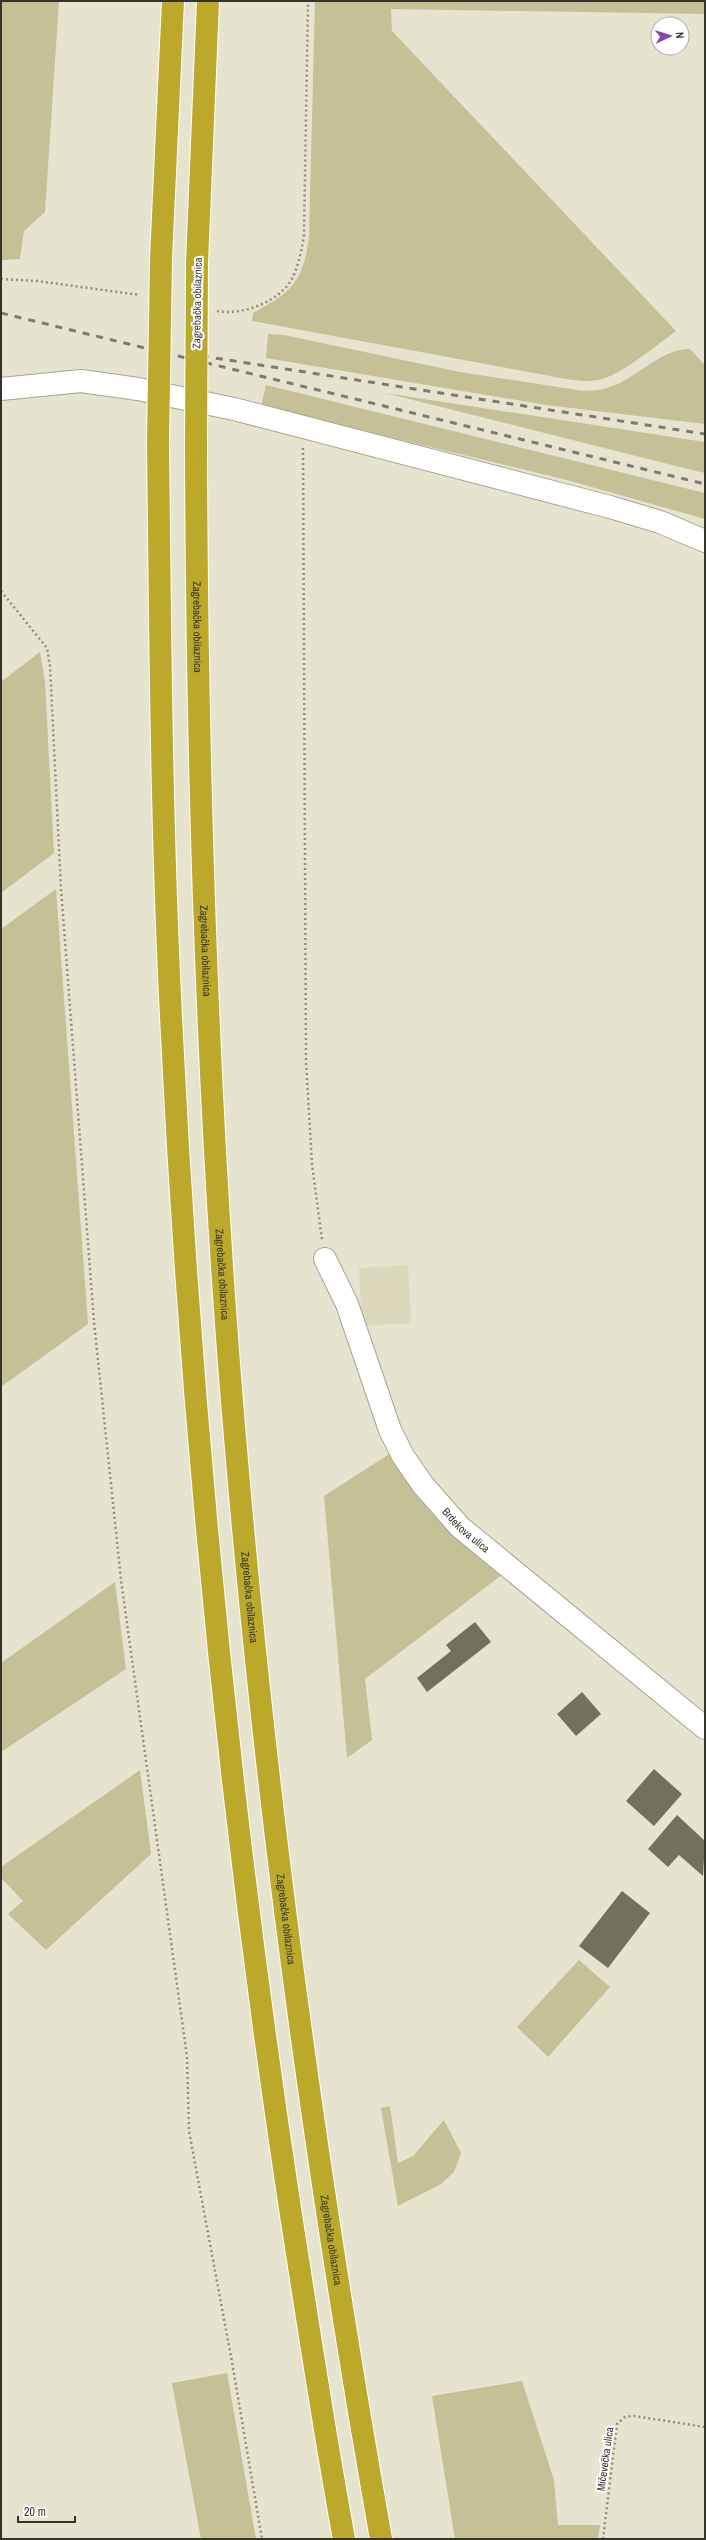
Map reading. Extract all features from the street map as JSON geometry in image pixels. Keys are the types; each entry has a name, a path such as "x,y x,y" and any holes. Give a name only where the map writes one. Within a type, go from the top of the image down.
{"highway":[{"path":"172,1 161,259 158,442 163,783 168,949 187,1290 200,1454 236,1808 273,2094 317,2386 344,2539"},
{"name":"Zagrebačka obilaznica","path":"208,1 197,263 197,612 205,945 223,1282 252,1625 289,1944 311,2105 381,2539"}],"street":[{"path":"1,389 61,382 118,385 234,409 302,428 610,507 660,522 705,541"},
{"name":"Brdekova ulica","path":"325,1259 348,1304 390,1430 403,1456 423,1485 460,1527 705,1728"}],"path":[{"path":"215,310 237,313 252,309 280,291 292,279 300,261 304,235 308,1"},
{"path":"1,279 37,281 148,296"},
{"path":"302,428 306,1062 312,1164 325,1259"},
{"path":"1,591 47,648 50,666 61,889 74,1071 94,1322 121,1580 187,2057 189,2131 232,2362 262,2539"},
{"name":"Mičevečka ulica","path":"603,2539 617,2424 624,2417 634,2416 705,2427"}],"shaded area":[{"path":"1,1 59,1 45,212 24,231 20,259 1,260"},
{"path":"315,1 705,1 705,14 391,9 392,31 676,331 617,373 607,378 598,380 578,381 252,321 253,313 277,299 293,284 303,265 309,237"},
{"path":"268,334 284,335 460,372 584,391 601,390 614,386 668,354 679,350 690,349 705,365 705,424 546,405 266,358"},
{"path":"266,385 705,493 705,519 567,480 261,406"},
{"path":"385,393 705,442 705,473 696,471"},
{"path":"40,652 45,682 54,853 1,893 1,682"},
{"path":"56,889 88,1324 1,1387 1,929"},
{"path":"408,1265 411,1323 362,1326 359,1268"},
{"path":"391,1453 503,1574 365,1679 372,1740 347,1758 324,1496"},
{"path":"115,1582 126,1669 1,1752 1,1663"},
{"path":"140,1770 151,1854 46,1950 8,1914 23,1901 1,1878 1,1867"},
{"path":"579,1960 610,1987 548,2057 517,2027"},
{"path":"390,2106 398,2163 413,2156 444,2120 461,2153 454,2172 441,2184 398,2206 381,2108"},
{"path":"227,2373 256,2539 201,2539 172,2383"},
{"path":"522,2381 554,2480 558,2525 600,2525 598,2539 455,2539 432,2396"}],"building":[{"path":"475,1622 491,1642 427,1692 417,1678 451,1651 446,1645"},
{"path":"582,1692 601,1714 576,1736 557,1714"},
{"path":"654,1769 682,1794 654,1826 626,1801"},
{"path":"677,1815 705,1841 703,1876 679,1855 668,1867 648,1849"},
{"path":"622,1891 650,1913 608,1968 579,1946"}],"railway":[{"path":"1,313 705,484"},
{"path":"202,356 705,434"}]}
